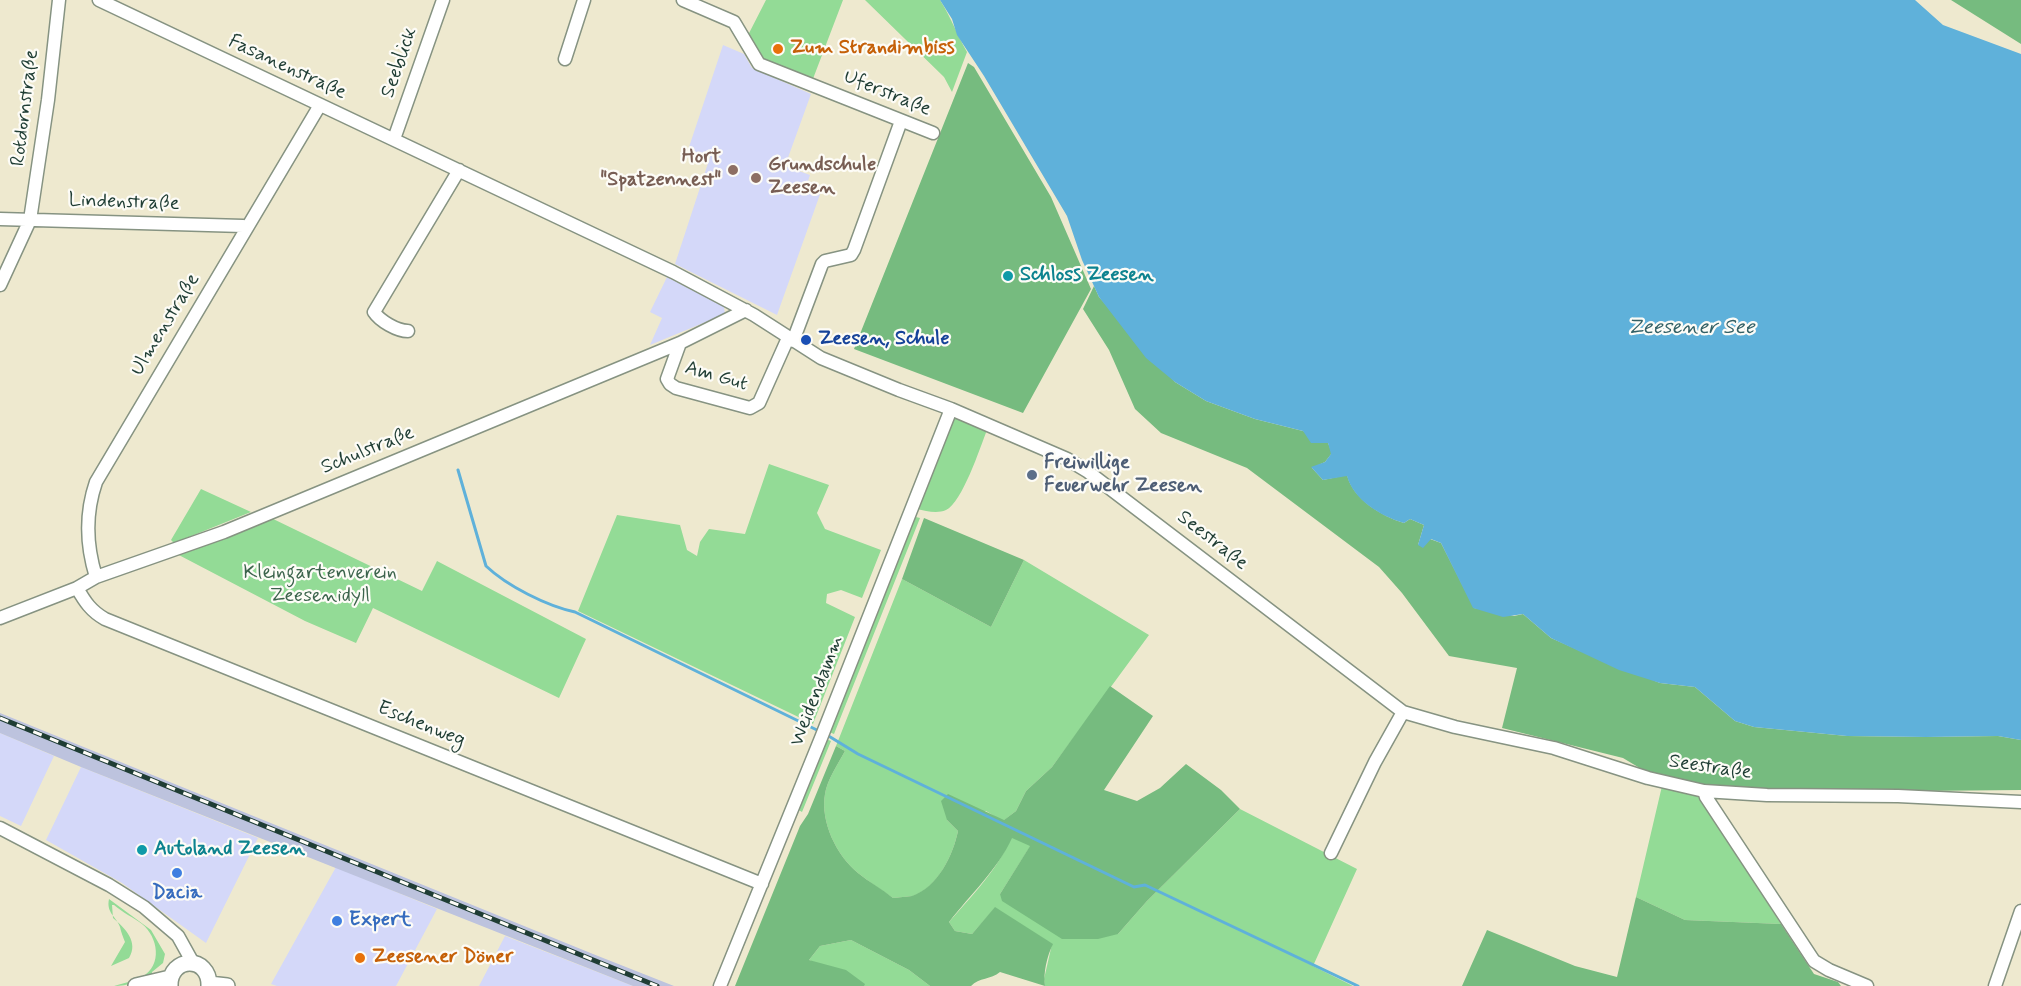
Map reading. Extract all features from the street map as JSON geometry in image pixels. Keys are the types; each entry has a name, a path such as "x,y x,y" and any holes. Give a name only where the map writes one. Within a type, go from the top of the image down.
{"main road":[{"path":"136,986 170,982 177,968 188,964 199,965 207,973 209,985 227,986"}],"street":[{"name":"Rotdornstraße","path":"0,285 30,220 48,99 59,0"},
{"name":"Fasanenstraße","path":"99,0 603,238 746,310 790,339"},
{"name":"Seeblick","path":"394,139 442,0"},
{"path":"565,59 584,0"},
{"name":"Uferstraße","path":"683,0 734,22 759,64 933,134"},
{"name":"Ulmenstraße","path":"96,577 90,553 87,525 90,498 96,482 320,105"},
{"path":"790,339 822,264 825,261 850,255 854,250 901,121"},
{"path":"408,331 401,331 379,318 374,312 459,170"},
{"name":"Lindenstraße","path":"0,219 243,226 246,228"},
{"name":"Schulstraße","path":"0,618 77,588 96,577 224,532 680,343 746,310"},
{"name":"Am Gut","path":"680,343 667,380 670,384 750,408 759,403 790,339"},
{"name":"Seestraße","path":"790,339 821,358 951,409 1067,459 1087,471 1403,712 1455,727 1554,748 1648,778 1704,791 1767,795 1898,796 2021,802"},
{"name":"Weidendamm","path":"720,986 823,734 951,409"},
{"name":"Eschenweg","path":"77,588 87,605 105,619 762,884"},
{"path":"1331,854 1375,762 1403,712"},
{"path":"1704,791 1814,961 1867,986"},
{"path":"0,828 139,903 178,936 188,964"},
{"path":"1995,986 2021,911"}],"shaded area":[{"name":"Grundschule Zeesen","path":"723,45 744,54 752,68 811,94 785,166 810,175 808,181 823,186 777,315 675,264 710,157 688,150"},
{"path":"667,277 724,307 725,314 650,345 662,318 650,312"},
{"path":"0,713 674,986 633,986 81,767 0,733"},
{"path":"0,733 54,756 21,826 0,816"},
{"path":"81,767 258,838 206,943 122,883 46,840"},
{"path":"336,867 437,909 396,986 277,986 271,984"},
{"path":"505,936 633,986 479,986"}],"green space":[{"path":"766,0 843,0 811,84 759,64 745,41"},
{"path":"865,0 940,0 967,52 952,92 944,77"},
{"path":"1951,0 2021,0 2021,44"},
{"path":"968,63 974,67 1051,197 1091,289 1023,413 854,349"},
{"path":"1094,286 1099,297 1175,382 1206,401 1255,419 1303,431 1328,443 1332,453 1325,462 1312,468 1323,480 1347,475 1355,492 1377,511 1404,523 1410,519 1424,525 1418,545 1430,539 1441,543 1474,608 1514,616 1523,614 1551,638 1585,653 1660,683 1695,687 1735,721 1754,727 1847,736 1998,736 2021,740 2021,790 1708,793 1663,782 1623,758 1502,728 1517,668 1449,656 1402,593 1379,567 1247,468 1161,433 1135,409 1109,350 1083,309"},
{"path":"954,416 987,430 975,461 958,497 946,510 931,512 917,509"},
{"path":"769,464 829,485 817,513 825,529 881,550 862,598 841,590 827,594 826,603 855,617 813,724 578,611 617,515 680,525 687,550 697,556 700,542 709,529 745,534"},
{"path":"201,489 251,512 174,543 171,540"},
{"name":"Kleingartenverein Zeesenidyll","path":"267,516 422,591 437,561 586,639 559,698 373,608 356,643 305,621 175,553"},
{"path":"916,517 920,518 834,734 827,731 912,520"},
{"path":"924,518 1024,560 991,627 902,579"},
{"path":"1024,560 1149,635 1052,767 1026,791 1016,811 1003,821 986,811 947,820 958,831 948,860 937,878 922,892 913,896 893,898 850,866 832,838 824,805 830,778 845,751 836,746 902,579 991,627"},
{"path":"1110,686 1153,716 1104,790 1137,801 1160,788 1186,764 1221,790 1240,809 1147,901 1118,934 1098,939 1062,939 1002,901 1000,894 1030,846 1012,838 991,871 949,922 955,931 972,934 995,907 1053,944 1046,965 1045,986 1000,972 971,986 930,986 909,970 851,940 820,946 809,960 846,970 865,984 864,986 735,986 800,826 808,814 836,746 845,751 830,778 824,805 828,827 837,848 850,866 893,898 912,896 921,892 937,878 956,840 958,831 947,820 941,801 948,794 1004,820 1016,811 1026,791 1052,767"},
{"path":"824,738 831,741 802,812 797,809"},
{"path":"1662,786 1699,796 1781,924 1685,920 1636,897"},
{"path":"1240,809 1357,869 1313,966 1353,986 1045,986 1044,979 1052,944 995,908 972,934 955,931 949,922 992,871 1011,837 1031,845 1000,894 1118,934 1147,901"},
{"path":"1636,897 1685,920 1781,924 1814,974 1838,982 1841,986 1462,986 1487,930 1575,966 1617,977"},
{"path":"109,899 151,930 165,954 163,963 152,972 152,975 138,981 114,986 142,977 149,972 156,951 152,936 142,924 112,905 113,915 108,904"},
{"path":"117,922 129,936 132,952 129,958 111,966 125,942"},
{"path":"851,940 909,970 930,986 864,986 864,984 809,960 820,946"}],"water":[{"name":"Zeesener See","path":"940,0 1915,0 1943,25 2021,54 2021,740 1998,736 1847,736 1754,727 1735,721 1695,687 1660,683 1619,670 1551,638 1523,614 1503,617 1473,608 1441,543 1431,539 1423,548 1418,545 1424,525 1410,519 1404,523 1386,516 1361,499 1347,476 1323,480 1311,467 1325,462 1331,454 1328,443 1311,443 1303,431 1255,419 1206,401 1175,382 1146,358 1099,297 1082,260 1067,216 957,35 952,19"}],"waterway":[{"path":"458,470 486,566 505,581 552,605 575,612 821,732"},
{"path":"827,735 858,754 1134,887 1145,885 1358,986"}],"railway":[{"path":"0,718 657,986"}],"place":[{"name":"Zum Strandimbiss","path":"778,49"},
{"name":"Hort \"Spatzennest\"","path":"733,170"},
{"name":"Grundschule Zeesen","path":"756,178"},
{"name":"Schloss Zeesen","path":"1008,276"},
{"name":"Zeesen, Schule","path":"806,340"},
{"name":"Freiwillige Feuerwehr Zeesen","path":"1032,475"},
{"name":"Autoland Zeesen","path":"142,850"},
{"name":"Dacia","path":"177,873"},
{"name":"Expert","path":"337,921"},
{"name":"Zeesener Döner","path":"360,958"}]}
